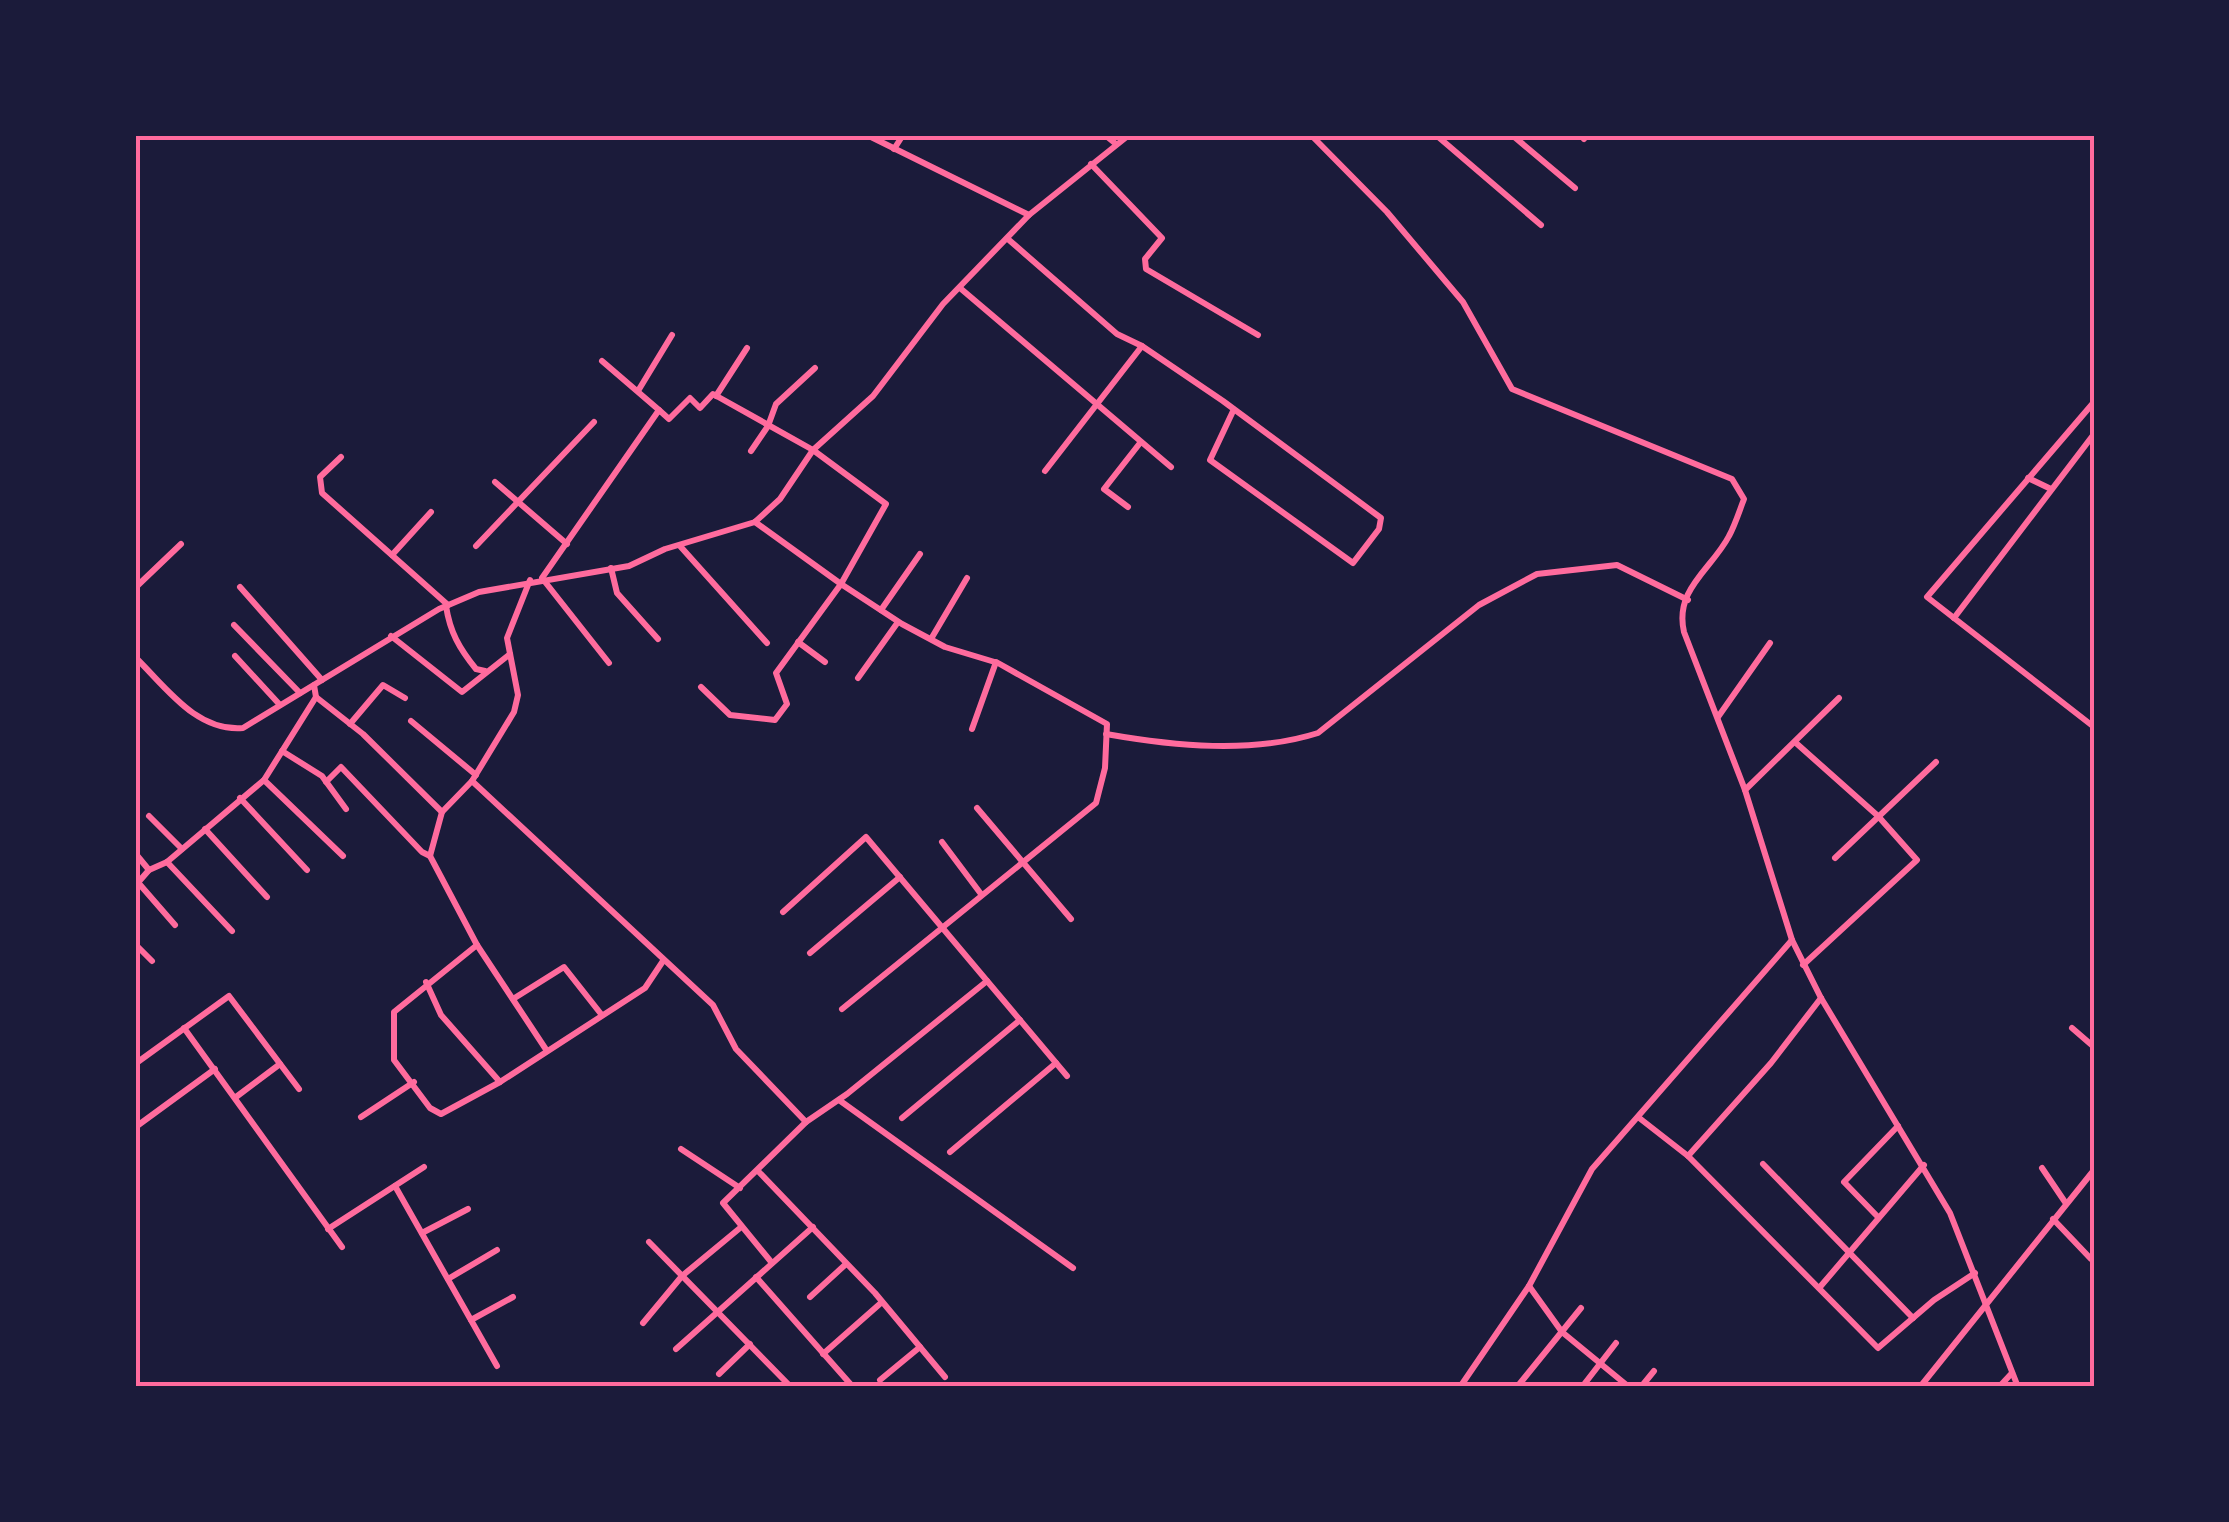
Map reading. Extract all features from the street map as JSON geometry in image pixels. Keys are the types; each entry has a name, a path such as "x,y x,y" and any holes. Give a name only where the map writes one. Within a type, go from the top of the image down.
{"street":[{"path":"867,135 1030,215"},
{"path":"894,148 904,135"},
{"path":"1105,135 1116,144"},
{"path":"135,657 202,722 220,730 242,728 391,636 478,592 611,568 756,522 780,499 813,450 865,405 960,288 1030,215 1130,135"},
{"path":"1312,135 1386,212 1463,302 1512,389 1732,479 1744,500 1728,540 1694,576 1682,622 1684,632 1745,790 1792,940 1820,998 1924,1164 1975,1273 2018,1387"},
{"path":"1436,135 1540,225"},
{"path":"1512,135 1575,188"},
{"path":"1090,164 1162,238 1145,259 1146,269 1258,335"},
{"path":"1009,240 1116,334 1142,346 1234,409 1381,518 1353,563 1210,460 1234,409"},
{"path":"960,288 1140,444 1171,466"},
{"path":"638,391 672,335"},
{"path":"1045,471 1142,346"},
{"path":"716,396 747,348"},
{"path":"602,360 668,419 690,398 700,408 713,394 813,450 886,504 841,584 776,672 786,704 774,720 730,715 700,687"},
{"path":"750,451 768,426 776,404 815,368"},
{"path":"2094,402 1927,597 2094,727"},
{"path":"542,578 658,410"},
{"path":"476,546 594,422"},
{"path":"1954,618 2094,434"},
{"path":"1128,507 1104,490 1140,444"},
{"path":"341,457 320,478 322,493 446,605 456,642 476,669 485,670"},
{"path":"2028,478 2052,489"},
{"path":"495,482 567,544"},
{"path":"392,554 431,512"},
{"path":"756,522 898,622 931,639 996,662 1107,724 1105,768 1096,803 842,1009"},
{"path":"135,588 181,544"},
{"path":"680,546 768,643"},
{"path":"881,610 920,554"},
{"path":"1106,734 1164,745 1287,743 1318,733 1479,606 1537,574 1617,565 1688,600"},
{"path":"611,568 618,593 658,639"},
{"path":"542,578 609,664"},
{"path":"931,639 967,578"},
{"path":"430,856 442,812 474,778 514,712 518,695 506,638 530,580"},
{"path":"175,925 136,883 149,870 167,862 264,780 316,698 318,682 240,587"},
{"path":"858,678 898,622"},
{"path":"234,625 300,693"},
{"path":"391,636 462,692 510,654"},
{"path":"798,642 825,662"},
{"path":"1718,718 1770,643"},
{"path":"235,656 280,704"},
{"path":"972,729 996,662"},
{"path":"350,724 383,686 405,698"},
{"path":"316,698 350,724 442,812"},
{"path":"1745,790 1839,698"},
{"path":"410,721 713,1005 736,1049 806,1122"},
{"path":"1796,742 1878,816 1917,860 1803,964"},
{"path":"282,751 326,782 346,809"},
{"path":"1835,858 1936,762"},
{"path":"326,782 340,767 430,856 478,945 547,1050"},
{"path":"264,780 343,856"},
{"path":"240,798 307,870"},
{"path":"977,808 1070,919"},
{"path":"148,816 182,849"},
{"path":"205,829 268,897"},
{"path":"782,912 866,837 1067,1076"},
{"path":"942,842 981,894"},
{"path":"135,853 149,870"},
{"path":"167,862 232,931"},
{"path":"810,953 900,877"},
{"path":"1460,1387 1529,1286 1592,1169 1792,940"},
{"path":"135,944 152,960"},
{"path":"478,945 426,982 394,1012 394,1060 430,1108 441,1114 500,1082 645,988 663,961"},
{"path":"513,999 564,967 601,1014"},
{"path":"772,1262 723,1203 806,1122 987,981"},
{"path":"426,982 441,1015 486,1071 500,1082"},
{"path":"135,1064 229,996 299,1089"},
{"path":"1688,1156 1771,1063 1820,998"},
{"path":"902,1118 1020,1020"},
{"path":"184,1028 342,1247"},
{"path":"2072,1028 2094,1047"},
{"path":"950,1152 1056,1063"},
{"path":"236,1097 280,1064"},
{"path":"137,1126 215,1069"},
{"path":"362,1117 414,1082"},
{"path":"838,1100 1073,1268"},
{"path":"1638,1117 1688,1156 1878,1348 1975,1273"},
{"path":"1877,1216 1844,1182 1898,1126"},
{"path":"681,1149 740,1188"},
{"path":"1762,1164 1912,1318"},
{"path":"1820,1287 1924,1164"},
{"path":"328,1229 424,1167"},
{"path":"2042,1168 2065,1202"},
{"path":"1920,1387 2094,1170"},
{"path":"758,1171 882,1302 945,1377"},
{"path":"396,1186 497,1366"},
{"path":"422,1233 468,1209"},
{"path":"2052,1218 2092,1258"},
{"path":"676,1349 813,1226"},
{"path":"643,1323 682,1276 740,1228"},
{"path":"649,1242 788,1384"},
{"path":"448,1278 497,1250"},
{"path":"810,1296 846,1264"},
{"path":"756,1278 853,1387"},
{"path":"1529,1286 1562,1332 1629,1387"},
{"path":"471,1320 513,1296"},
{"path":"824,1354 882,1302"},
{"path":"1517,1387 1581,1308"},
{"path":"1582,1387 1616,1343"},
{"path":"718,1374 750,1344"},
{"path":"880,1380 920,1347"},
{"path":"1641,1387 1654,1370"},
{"path":"1999,1387 2012,1373"}]}
